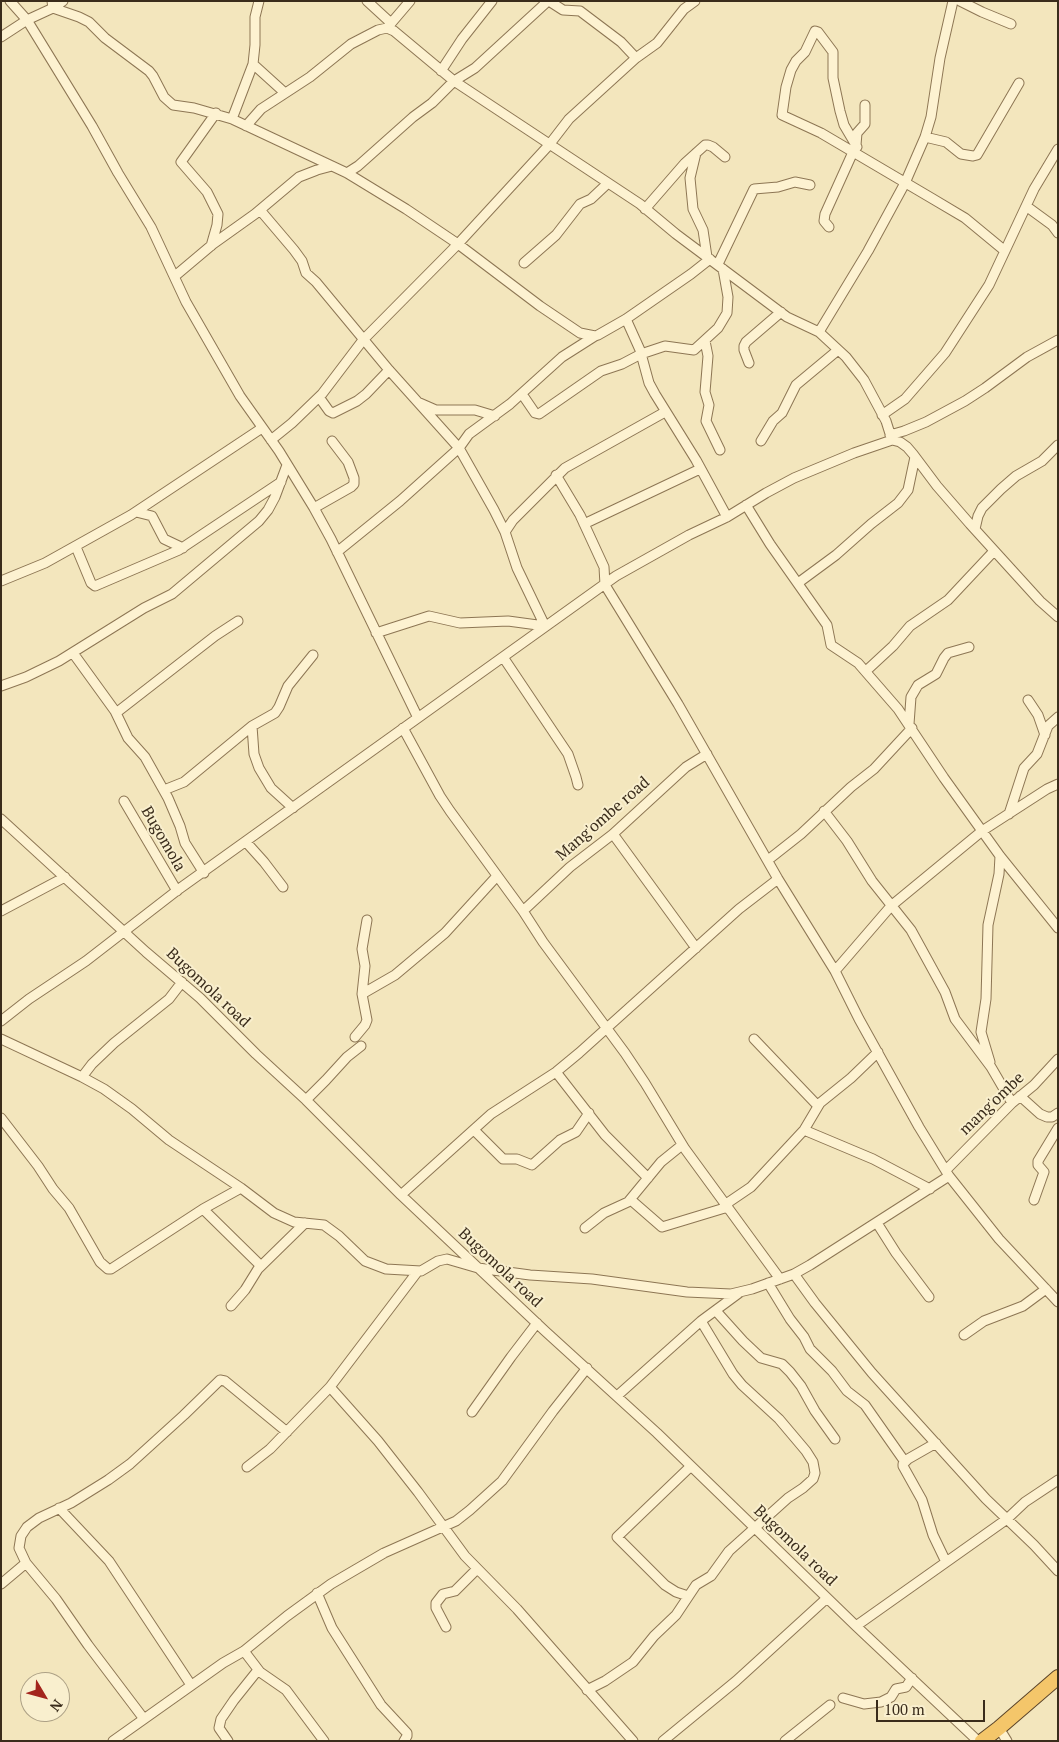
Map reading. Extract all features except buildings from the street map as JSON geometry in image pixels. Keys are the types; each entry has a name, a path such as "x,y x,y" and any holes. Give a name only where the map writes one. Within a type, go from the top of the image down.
{"highway":[{"path":"982,1741 1058,1677"}],"street":[{"path":"10,1 27,20 151,227 186,302 240,396 271,440 314,508 418,718"},
{"path":"1,37 27,20 63,1"},
{"path":"232,118 253,64 255,17 259,1"},
{"path":"367,1 389,26 454,81 645,209 781,312 819,332 855,367 864,380 882,414 891,438 906,447 937,486 994,551 1057,615"},
{"path":"246,126 261,109 310,77 351,44 367,34 389,26 410,1"},
{"path":"441,71 462,39 492,1"},
{"path":"347,173 358,166 432,103 454,81 475,68 549,1 563,10 580,11 621,42 636,58"},
{"path":"271,440 319,397 363,340 458,244 549,145 569,120 636,58 657,43 684,10 695,1"},
{"path":"819,332 868,251 905,183 925,136 931,117 940,58 953,1"},
{"path":"960,1 1011,24"},
{"path":"53,5 84,18 94,25 105,38 149,71 164,97 170,103 180,107 194,108 232,118 347,173 458,244 567,326 580,333 595,336"},
{"path":"856,151 840,111 833,78 833,52 816,31 805,52 790,70 782,114 856,151 905,183 965,218 1005,251"},
{"path":"253,64 285,93"},
{"path":"925,136 946,142 961,154 977,155 1019,83"},
{"path":"829,227 824,221 825,214 856,151 857,135 865,123 865,106"},
{"path":"211,246 218,214 207,192 181,162 216,113"},
{"path":"645,209 705,145 708,145 724,157"},
{"path":"882,414 905,399 940,360 989,285 1041,176 1057,151"},
{"path":"522,394 533,411 539,414 601,371 665,346 694,350 718,328 727,313 728,297 702,225 693,209 690,178 696,153"},
{"path":"175,276 303,175 333,166"},
{"path":"337,552 400,501 459,448 469,434 522,394 562,357 626,319 675,285 715,262 754,189 778,187 795,182 810,185"},
{"path":"524,264 556,235 580,204 591,199 608,183"},
{"path":"1026,206 1052,225 1058,233"},
{"path":"260,210 294,250 302,261 306,273 320,286 363,340 459,448 486,494 505,532 517,568 545,626"},
{"path":"749,363 744,350 746,342 781,312"},
{"path":"626,319 641,354 649,384 727,516"},
{"path":"1,1021 29,999 86,961 177,891 616,576 766,493 820,467 881,443 965,402 1027,357 1058,340"},
{"path":"705,341 708,356 705,392 710,405 706,420 720,450"},
{"path":"762,441 773,421 782,413 798,383 838,350"},
{"path":"319,397 329,411 333,413 357,401 389,370"},
{"path":"415,400 436,410 475,410 495,416"},
{"path":"505,532 512,520 556,475 579,459 665,412"},
{"path":"1,581 45,563 136,512 262,428"},
{"path":"314,508 354,484 354,478 348,462 332,441"},
{"path":"975,529 982,508 1016,476 1042,461 1058,445"},
{"path":"798,583 832,558 870,524 898,503 908,490 915,457"},
{"path":"1,686 26,677 73,653 144,608 178,590 259,521 268,510 282,482 287,465"},
{"path":"584,524 700,469"},
{"path":"556,475 584,524 604,567 605,584 678,704 778,879 835,971 859,1019 919,1127 948,1173 999,1239 1058,1302"},
{"path":"76,546 91,583 94,586 183,548 282,482"},
{"path":"746,505 770,544 827,625 832,646 854,660 866,671 910,726 944,778 1000,856 1058,928"},
{"path":"136,512 152,516 164,539 183,548"},
{"path":"866,671 893,646 910,626 948,600 994,551"},
{"path":"376,633 429,616 460,622 508,621 545,626"},
{"path":"116,714 215,636 238,621"},
{"path":"768,860 802,834 824,811 874,770 910,726 911,697 918,684 936,674 948,653 969,647"},
{"path":"73,653 116,714 128,738 145,757 164,790 178,820 185,843 204,873"},
{"path":"164,790 187,780 252,726 278,710 288,686 313,655"},
{"path":"504,657 568,754 578,785"},
{"path":"1028,700 1038,715 1045,735"},
{"path":"1009,814 1024,768 1035,756 1048,726 1058,717"},
{"path":"252,726 254,754 259,768 271,788 293,808"},
{"path":"403,728 440,796 645,1082 682,1145 780,1279"},
{"name":"Mang'ombe road","path":"524,911 570,867 613,834 686,767 706,754"},
{"path":"835,971 891,906 982,831 1047,789 1058,784"},
{"name":"Bugomola","path":"124,801 177,891"},
{"path":"824,811 847,841 872,881 908,925 945,992 957,1024 991,1067 1012,1103"},
{"name":"Bugomola road","path":"1,819 200,998 401,1195 691,1466 826,1598 978,1741"},
{"path":"613,834 696,948"},
{"path":"246,842 283,887"},
{"path":"991,1067 981,1032 986,999 988,925 999,874 1000,856"},
{"path":"362,994 395,976 445,933 497,876"},
{"path":"1,911 65,877"},
{"path":"401,1195 491,1114 556,1072 739,909 778,879"},
{"path":"355,1036 367,1020 362,994 365,969 362,950 367,920"},
{"path":"82,1077 92,1064 114,1043 169,999 182,982"},
{"path":"1,1039 82,1077 120,1100 169,1140 241,1188 274,1213 294,1222 327,1226 370,1264 386,1269 418,1271 426,1269 443,1259 478,1268 530,1275 592,1279 687,1292 720,1294 742,1291"},
{"path":"754,1039 818,1106"},
{"path":"306,1100 347,1057 361,1046"},
{"path":"631,1200 662,1226 727,1205 751,1188 804,1130 818,1106 878,1052"},
{"name":"mang'ombe","path":"742,1291 794,1274 930,1189 948,1173 1012,1103 1034,1085 1058,1059"},
{"path":"556,1072 606,1135 648,1178"},
{"path":"1020,1096 1040,1114 1052,1117 1058,1113"},
{"path":"474,1130 502,1159 516,1159 532,1165 560,1140 576,1132 589,1113"},
{"path":"1,1118 38,1166 50,1185 70,1208 100,1262 106,1269 111,1269 241,1188"},
{"path":"1034,1200 1044,1172 1038,1165 1038,1161 1058,1128"},
{"path":"804,1130 874,1158 930,1189"},
{"path":"585,1228 604,1213 631,1200 661,1162 682,1145"},
{"path":"203,1210 261,1266"},
{"path":"231,1306 245,1290 261,1266 305,1223"},
{"path":"876,1223 929,1297"},
{"path":"247,1467 261,1457 330,1388 418,1271"},
{"path":"794,1274 843,1338 936,1443 986,1499 1058,1571"},
{"path":"768,1283 810,1349 832,1371 847,1391 865,1405 905,1462"},
{"path":"964,1335 984,1321 1023,1306 1046,1289"},
{"path":"617,1396 701,1321 742,1291"},
{"path":"716,1311 761,1358 782,1364 790,1372 802,1386 835,1439"},
{"path":"587,1690 605,1682 633,1662 654,1636 676,1615 698,1583 711,1576 729,1551 788,1498 813,1479 815,1473 815,1466 810,1456 779,1419 742,1385 733,1374 701,1321"},
{"path":"472,1412 537,1323"},
{"path":"113,1741 191,1685 244,1651 317,1593 351,1571 444,1527 470,1510 502,1481 587,1368"},
{"path":"144,1719 56,1599 26,1563 19,1548 21,1536 27,1527 39,1518 71,1503 130,1464 220,1380 225,1381 287,1432"},
{"path":"330,1388 378,1441 476,1569 517,1609 632,1741"},
{"path":"936,1443 905,1462 903,1466 922,1500 933,1535 946,1562"},
{"path":"688,1596 664,1585 617,1537 691,1466"},
{"path":"856,1626 1007,1519 1025,1502 1058,1480"},
{"path":"59,1508 109,1561 191,1685"},
{"path":"1,1584 26,1563"},
{"path":"446,1627 436,1608 436,1603 443,1594 455,1591 476,1569"},
{"path":"317,1593 332,1628 381,1705 407,1734 404,1741"},
{"path":"663,1741 736,1681 826,1598"},
{"path":"244,1651 258,1670 286,1690 324,1741"},
{"path":"228,1741 219,1728 221,1719 258,1670"},
{"path":"844,1698 864,1704 881,1702 891,1697 896,1689 906,1687 912,1678"},
{"path":"785,1741 830,1705"},
{"path":"999,1728 1007,1741"}]}
